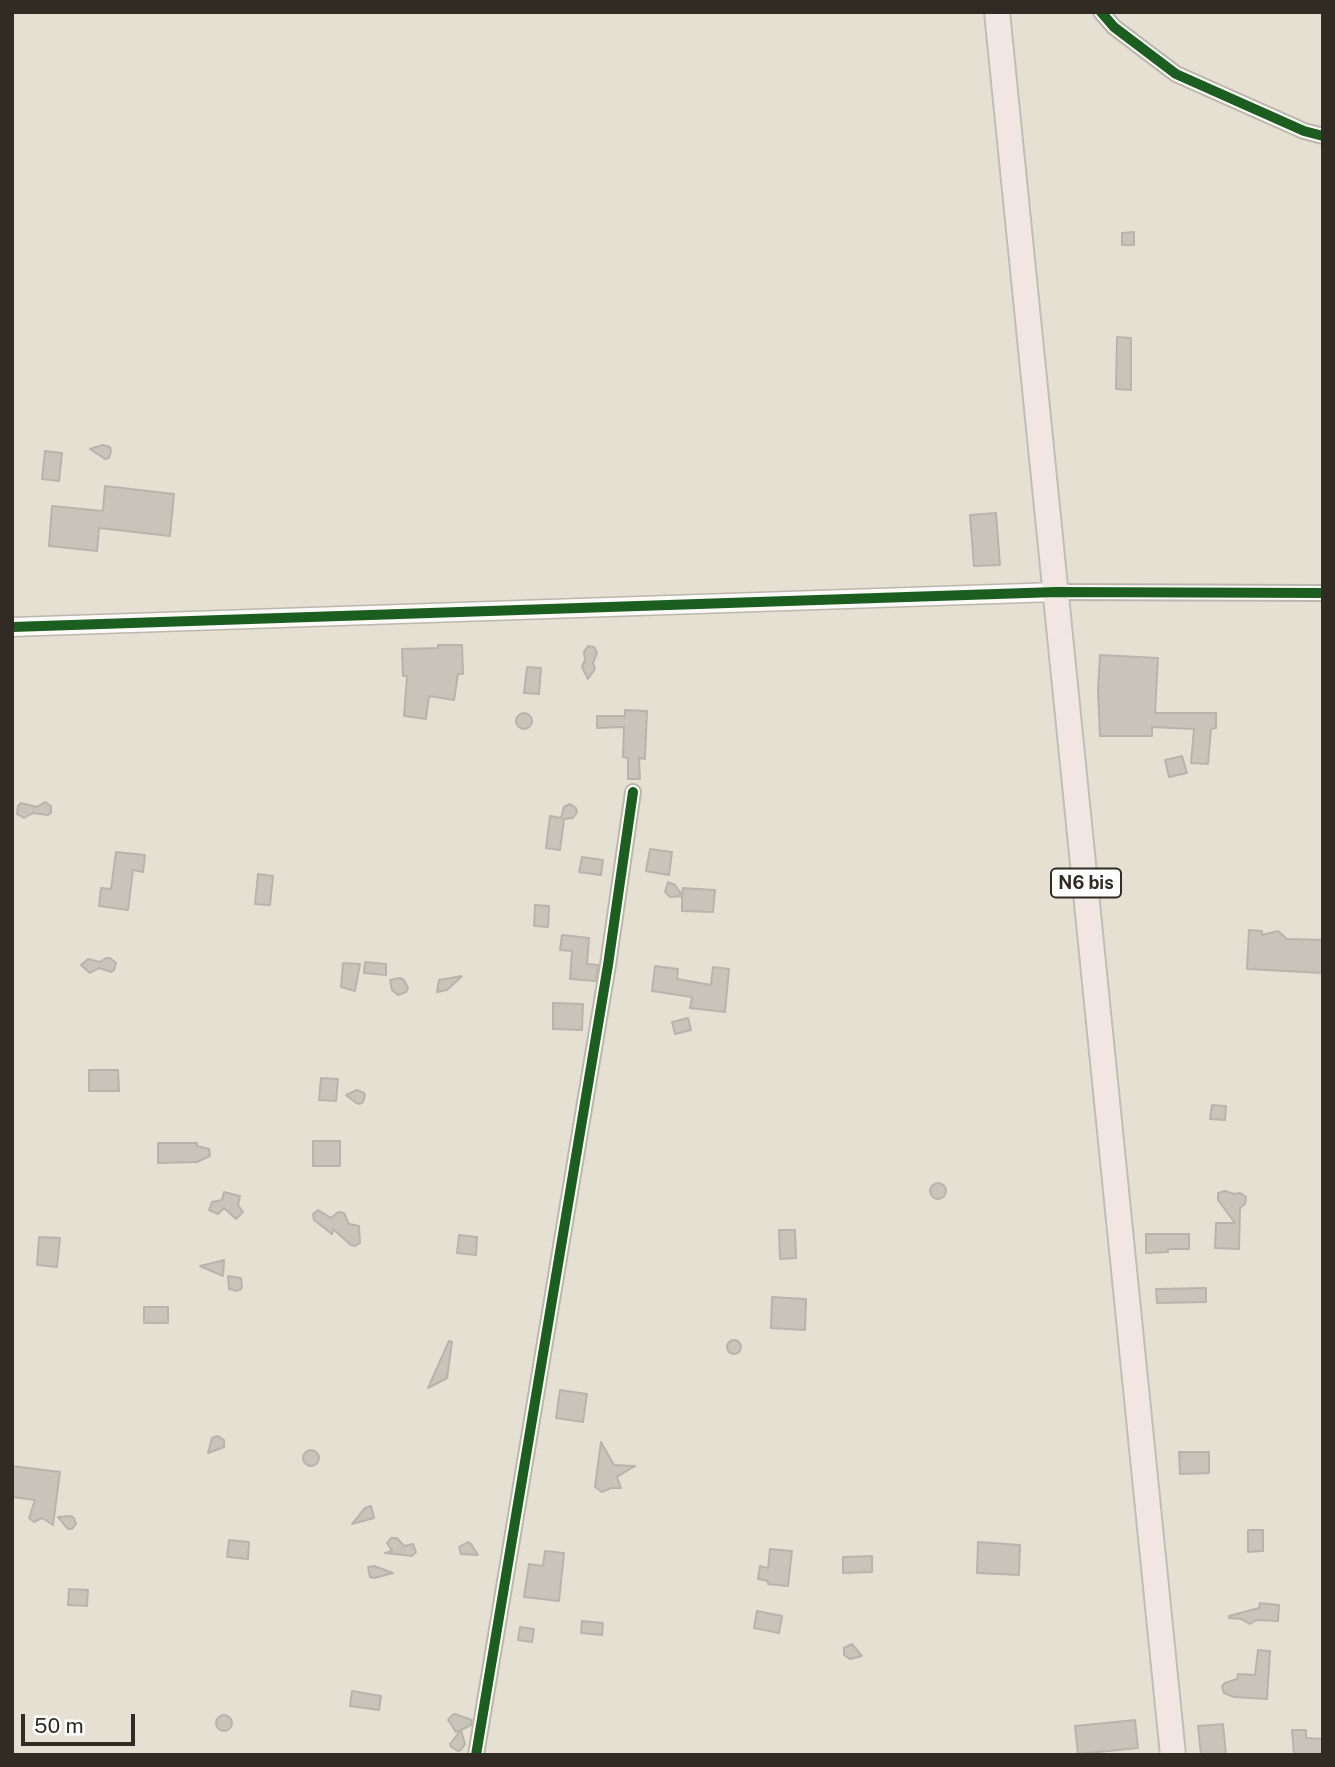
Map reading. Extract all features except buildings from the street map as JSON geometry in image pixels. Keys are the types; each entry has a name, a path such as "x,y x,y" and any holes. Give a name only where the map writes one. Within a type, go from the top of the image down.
{"highway":[{"name":"N6 bis","path":"996,12 1173,1755"}],"street":[{"path":"1101,12 1114,27 1176,74 1304,131 1323,136"},
{"path":"12,627 1056,592 1323,593"},
{"path":"476,1755 608,965 634,792"}],"cycle path":[{"path":"1101,12 1114,27 1176,74 1304,131 1323,136"},
{"path":"12,627 1056,592 1323,593"},
{"path":"476,1755 608,965 633,792"}]}
